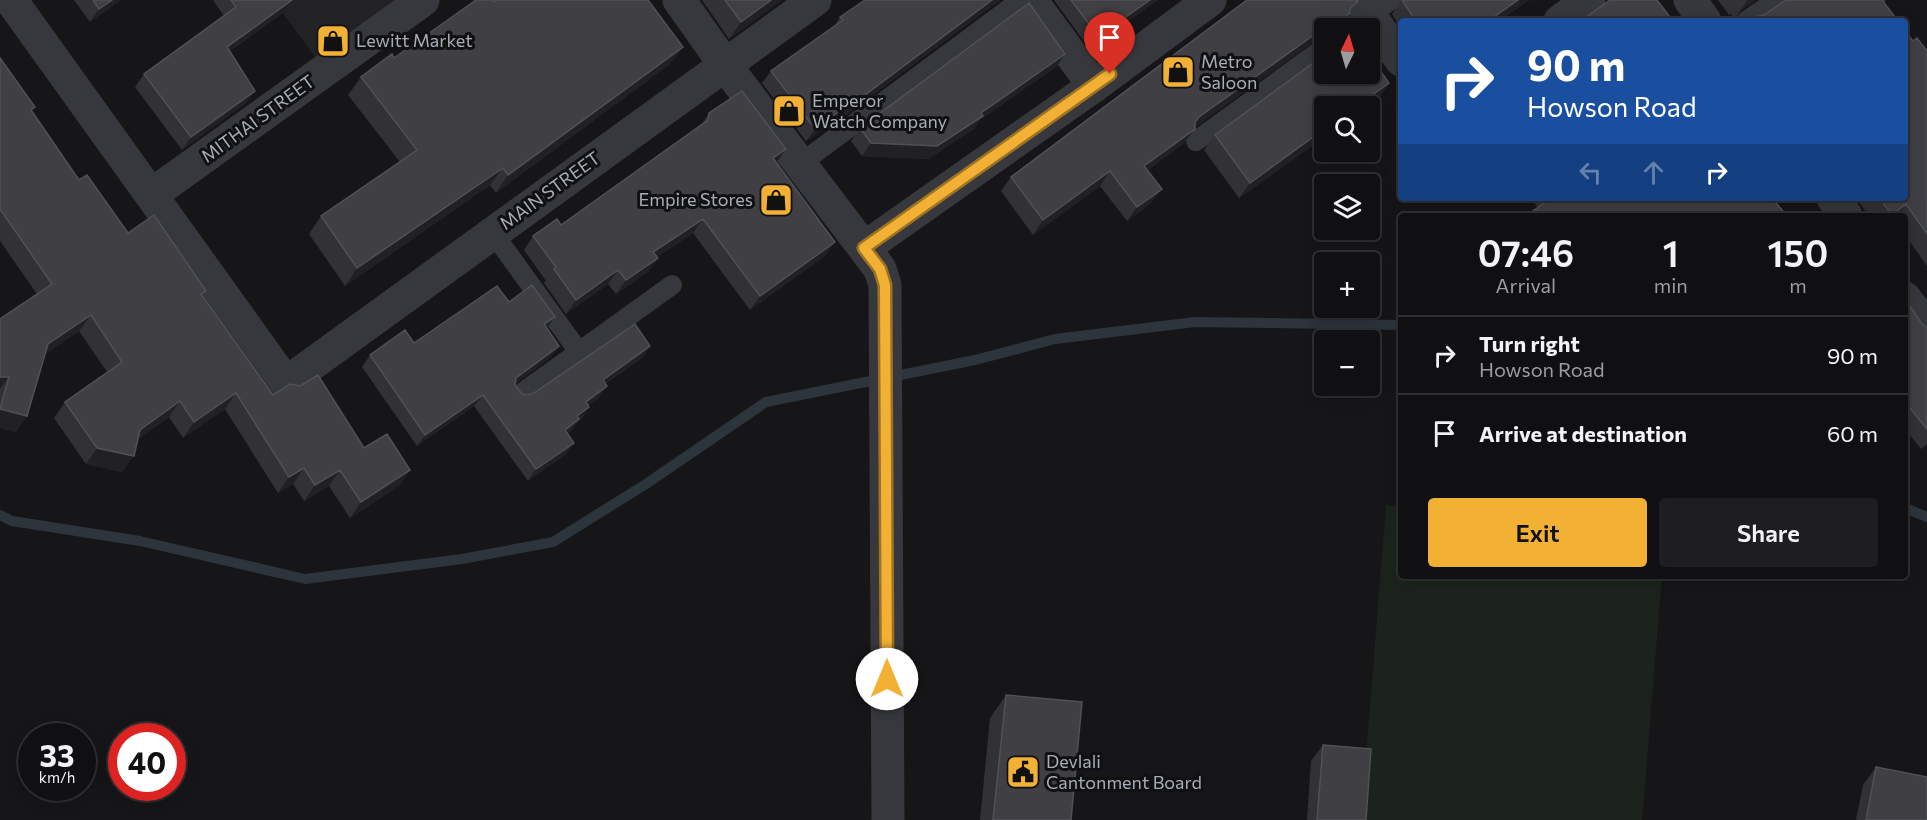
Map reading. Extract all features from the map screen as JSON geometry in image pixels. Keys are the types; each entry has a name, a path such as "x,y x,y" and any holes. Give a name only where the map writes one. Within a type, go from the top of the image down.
{"street":[{"name":"MITHAI STREET","path":"151,195 423,0"},
{"path":"679,0 725,65 880,269 885,285 888,820"},
{"name":"MAIN STREET","path":"151,195 286,383 815,0"},
{"path":"1031,0 1094,86"},
{"path":"864,248 1094,86 1210,0"},
{"path":"1564,18 1589,0"},
{"path":"1690,0 1704,18"},
{"path":"16,2 151,195"},
{"path":"1368,11 1398,56"},
{"path":"1908,302 1927,328"}],"lane":[{"path":"800,164 1021,0"},
{"path":"1750,18 1777,0"},
{"path":"1196,141 1314,55"},
{"path":"493,233 579,352"},
{"path":"519,395 672,285"}],"shaded area":[{"name":"Lewitt Market","path":"273,0 420,0 324,69"},
{"path":"1386,505 1398,506 1398,579 1662,579 1642,820 1361,820"}],"building":[{"path":"93,0 112,0 99,9"},
{"path":"231,0 292,0 227,47 255,91 191,137 144,74 236,7"},
{"path":"476,0 493,0 494,2 496,0 648,0 683,47 508,175 503,168 357,268 321,216 417,150 361,77 392,54 394,58"},
{"path":"725,0 771,0 741,22"},
{"path":"865,0 992,0 846,109 845,107 815,129 771,71 843,20 840,17"},
{"path":"1071,0 1150,0 1098,36"},
{"path":"1247,0 1358,1 1344,18 1314,18 1314,35 1199,117 1195,122 1195,129 1144,166 1162,189 1137,207 1110,171 1043,220 1011,177"},
{"path":"1402,0 1518,0 1492,18 1414,18"},
{"path":"1610,0 1657,0 1671,18 1585,18"},
{"path":"1786,0 1882,0 1896,18 1755,17 1764,15"},
{"path":"1029,3 1065,54 981,113 983,116 937,146 871,143 860,128"},
{"path":"1908,35 1913,41 1917,38 1927,51 1927,234 1906,204 1895,213 1890,213 1881,201 1908,201"},
{"path":"0,58 35,107 31,110 79,180 87,175 128,233 154,215 206,291 201,294 273,395 290,384 300,386 318,375 364,448 387,434 410,470 361,502 340,470 315,485 304,468 289,477 236,393 194,422 180,401 140,430 134,456 97,448 65,402 122,362 91,315 48,344 27,416 0,409 9,377 0,377 0,319 52,284 0,209"},
{"path":"1314,62 1314,84 1380,84 1380,70 1389,83 1371,96 1314,96 1314,136 1250,183 1215,135"},
{"path":"742,91 786,149 773,158 835,242 760,296 703,219 653,252 658,258 626,280 618,270 576,300 554,269 556,267 533,236 557,219 561,225 708,120 709,113"},
{"path":"1547,201 1774,201 1784,213 1535,213 1533,211"},
{"path":"532,285 555,317 544,324 559,346 516,378 515,385 522,394 534,393 635,324 650,346 603,380 607,386 586,402 589,407 577,416 579,419 565,430 574,443 536,469 483,395 425,435 370,355 405,330 414,343 497,286 509,302"},
{"path":"1908,303 1922,324 1927,327 1927,429 1908,406"},
{"name":"Devlali Cantonment Board","path":"1006,695 1082,702 1071,820 993,820"},
{"path":"1323,745 1371,749 1366,820 1317,820"},
{"path":"1876,767 1927,777 1927,820 1866,820"}],"waterway":[{"path":"0,515 12,521 140,541 305,579 462,559 553,542 646,484 766,402 975,360 1055,339 1195,322 1398,325"},
{"path":"1908,509 1927,517"}],"place":[{"name":"Lewitt Market","path":"333,41"},
{"name":"Metro Saloon","path":"1178,72"},
{"name":"Emperor Watch Company","path":"789,111"},
{"name":"Empire Stores","path":"776,200"},
{"name":"Devlali Cantonment Board","path":"1023,772"}],"route":[{"path":"887,679 885,285 880,269 864,248 1110,74"}]}
